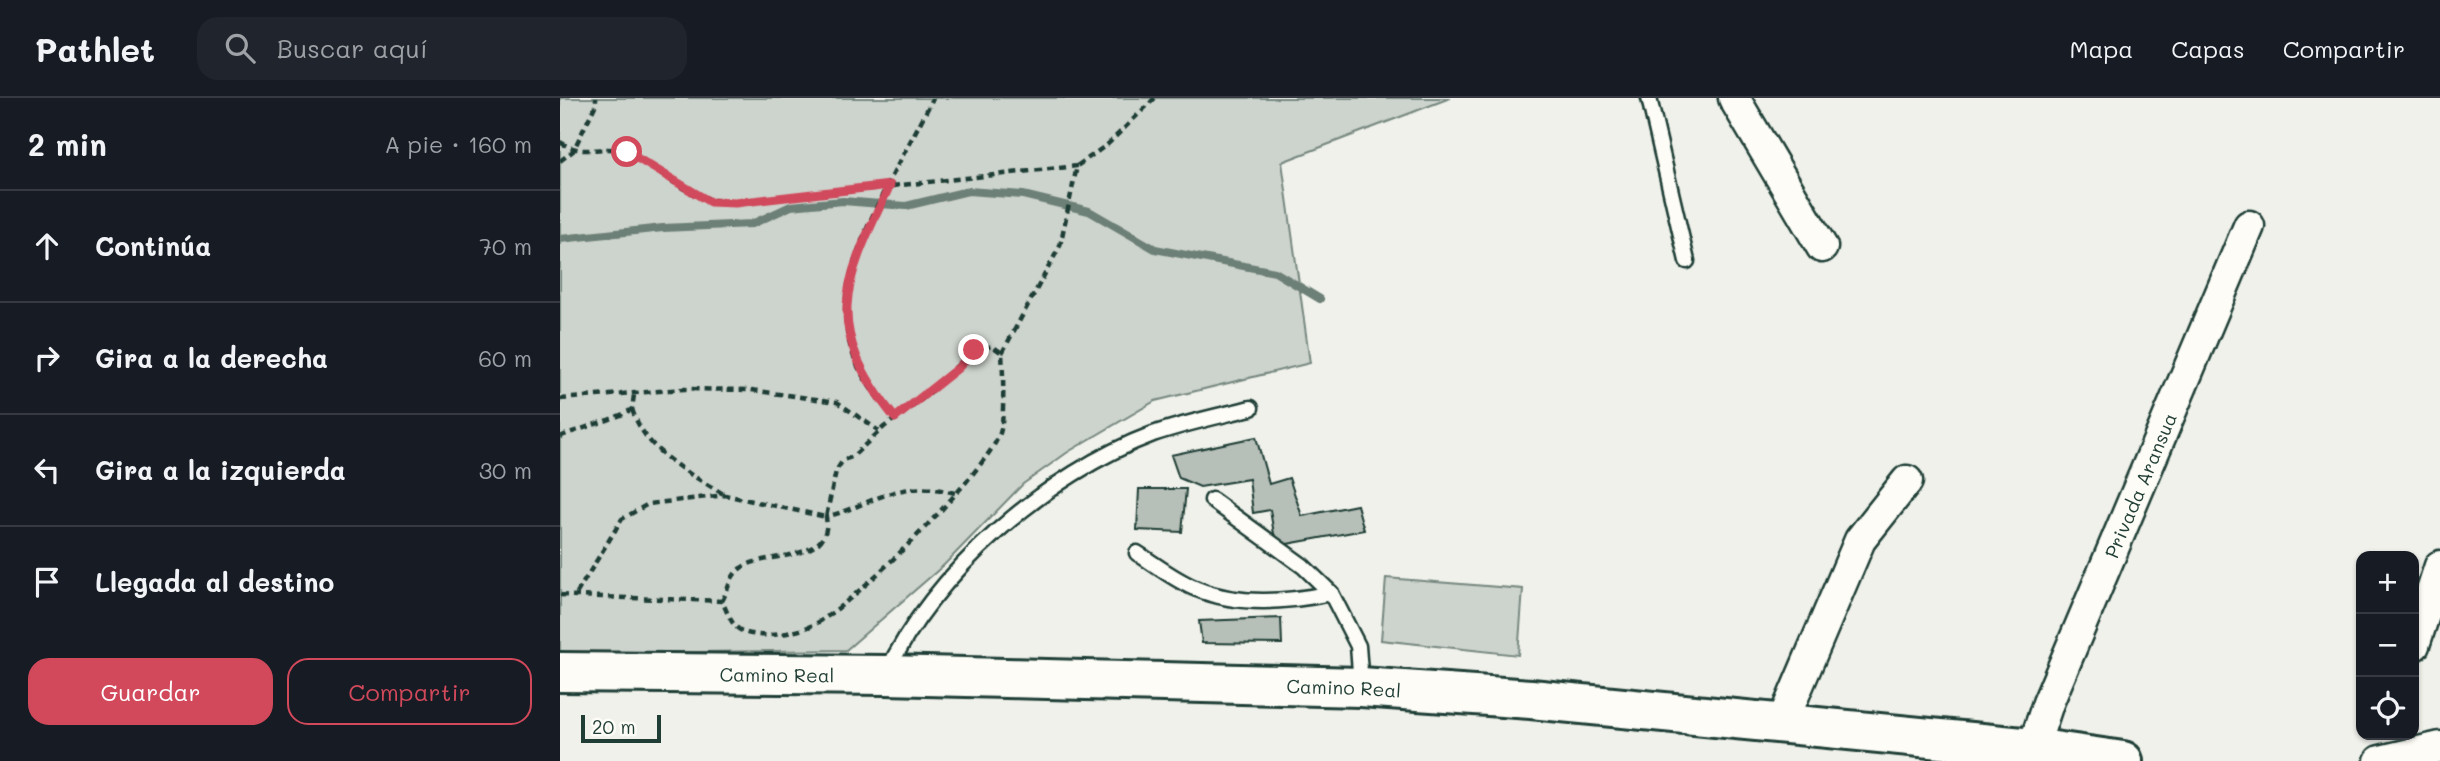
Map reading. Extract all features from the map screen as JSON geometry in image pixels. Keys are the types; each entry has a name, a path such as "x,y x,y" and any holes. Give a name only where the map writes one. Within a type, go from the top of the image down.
{"main road":[{"name":"Camino Real","path":"560,672 886,675 1361,687 1531,699 1782,723 2033,748 2123,761"}],"street":[{"path":"1734,98 1822,247"},
{"name":"Privada Aransua","path":"2033,748 2048,703 2249,226"},
{"path":"1782,723 1860,540 1908,481"},
{"path":"2419,630 2440,566"},
{"path":"2383,740 2378,761 2440,747"}],"lane":[{"path":"1649,98 1687,261"},
{"path":"886,675 902,640 924,609 990,540 1064,479 1095,460 1154,434 1251,408"},
{"path":"1212,500 1303,566 1331,593 1358,646 1361,687"},
{"path":"1137,553 1196,589 1223,597 1284,600 1331,593"}],"path":[{"path":"560,162 573,151 596,104 596,98"},
{"path":"895,418 869,386 852,352 847,289 868,232 933,98"},
{"path":"560,142 573,151 608,149 627,152 710,202 735,203 1077,166 1108,144 1155,98"},
{"path":"1002,353 992,346 974,350 958,368 879,431 852,457 843,460 836,471 824,532 814,545 805,552 742,567 729,583 722,601 735,627 747,633 788,632 815,624 895,557 980,464 1000,433 1002,353 1060,246 1077,166"},
{"path":"560,399 722,387 836,402 879,431"},
{"path":"634,395 632,409 647,437 669,461 725,495"},
{"path":"560,437 632,409"},
{"path":"575,596 607,540 628,513 658,502 725,495 826,517 846,513 878,496 901,490 955,493"},
{"path":"560,595 722,601"}],"shaded area":[{"path":"560,98 1450,98 1282,162 1310,363 1155,401 1068,452 1023,484 944,565 846,650 560,654"},
{"path":"1386,578 1523,589 1518,655 1381,640"}],"building":[{"path":"1256,437 1269,484 1289,478 1302,516 1357,505 1364,530 1276,546 1270,510 1253,513 1249,479 1200,487 1179,478 1171,455"},
{"path":"1139,489 1186,489 1182,532 1137,530"},
{"path":"1281,618 1282,644 1202,643 1199,621"}],"waterway":[{"path":"560,239 663,228 752,224 791,206 843,201 906,206 968,191 1023,195 1089,211 1155,249 1275,272 1320,299"}],"route":[{"path":"627,152 682,188 710,202 735,203 890,185 868,232 847,289 849,337 860,369 869,386 895,418 928,394 967,360 974,350"}]}
